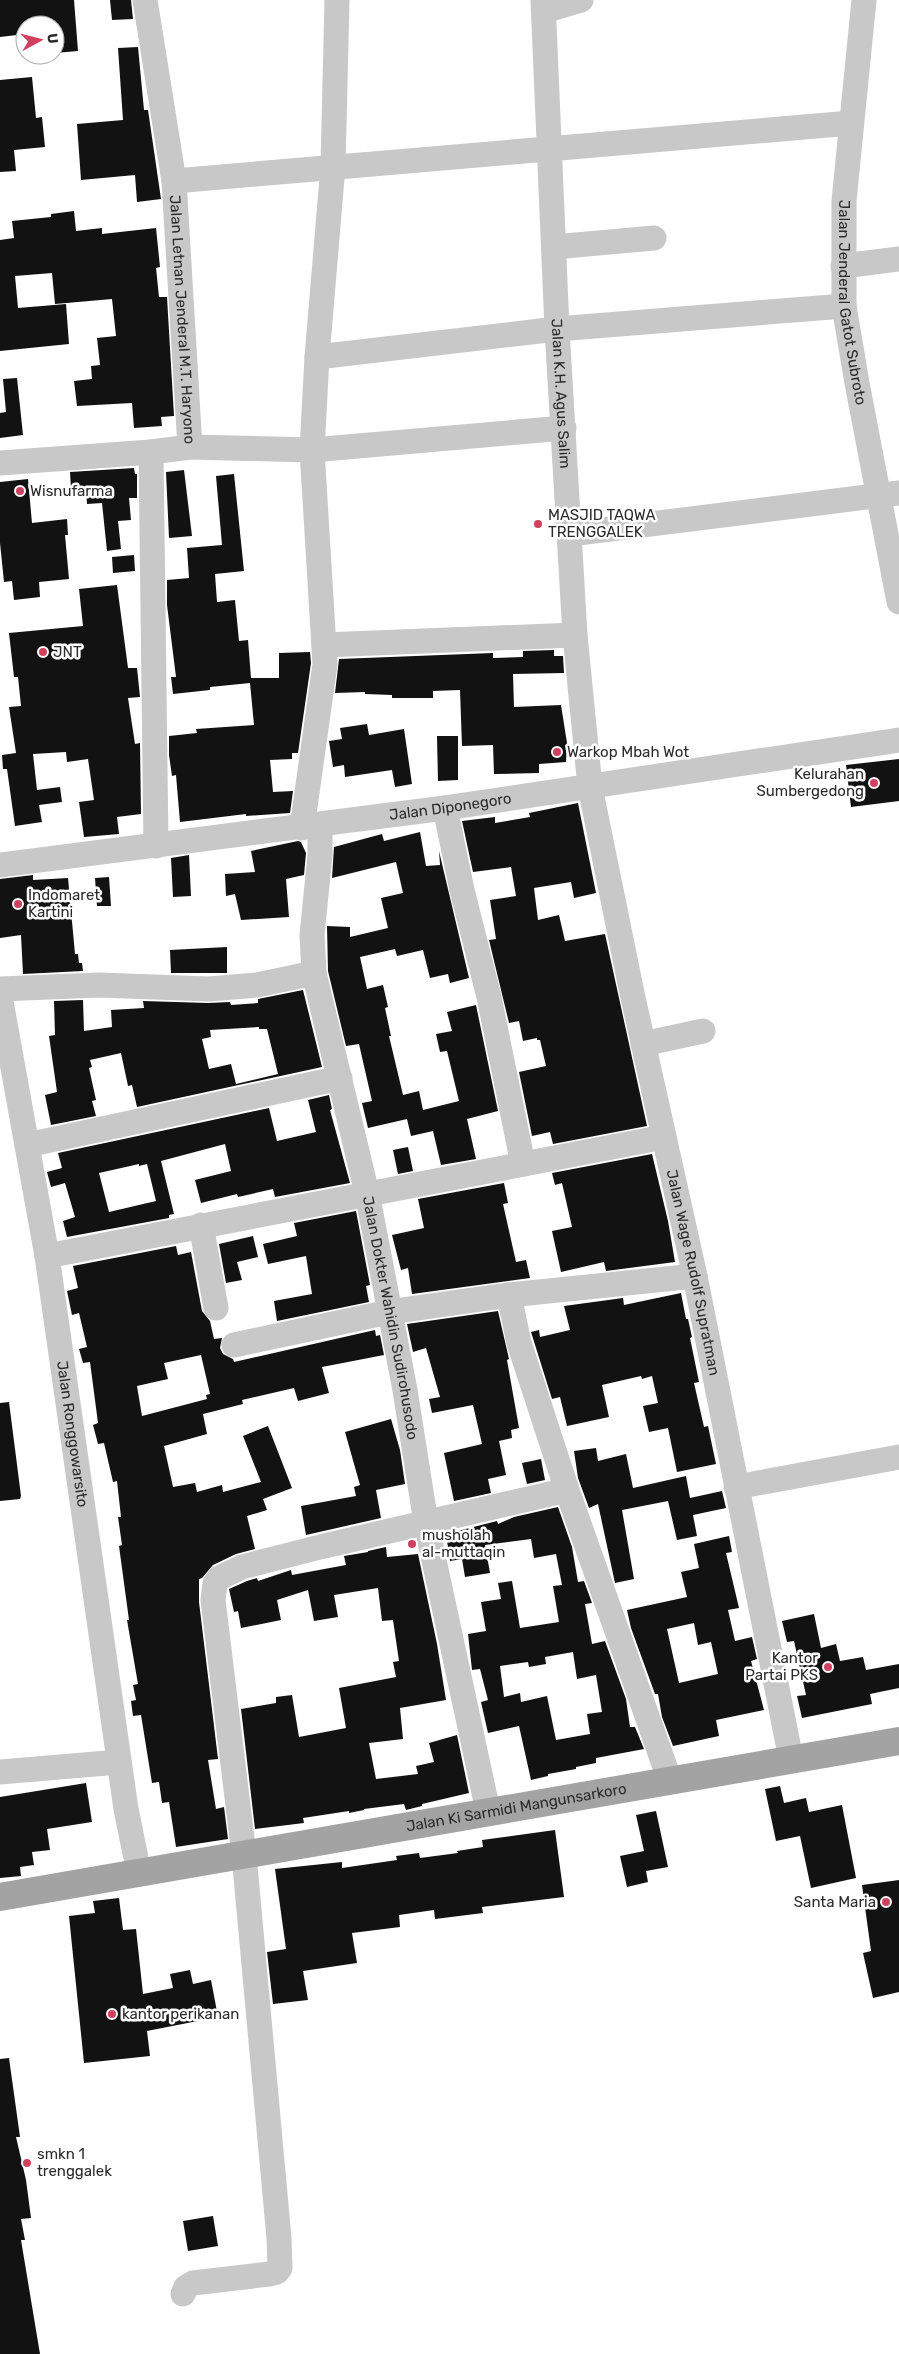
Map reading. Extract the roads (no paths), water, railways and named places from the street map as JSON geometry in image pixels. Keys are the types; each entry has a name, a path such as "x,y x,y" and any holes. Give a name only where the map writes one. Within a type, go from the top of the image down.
{"main road":[{"name":"Jalan Ki Sarmidi Mangunsarkoro","path":"0,1897 899,1740"}],"street":[{"name":"Jalan Letnan Jenderal M.T. Haryono","path":"0,462 150,452 190,447 174,181 145,0"},
{"path":"324,0 330,36"},
{"path":"330,36 338,0"},
{"path":"543,6 581,0"},
{"name":"Jalan Jenderal Gatot Subroto","path":"864,0 844,201 844,306 889,494 899,602"},
{"name":"Jalan K.H. Agus Salim","path":"543,6 557,329 575,635 590,787"},
{"name":"Jalan Dokter Wahidin Sudirohusodo","path":"330,36 317,357 317,449 330,645 337,687 311,826 320,855 311,955 367,1193 389,1312 406,1390 426,1523 488,1811"},
{"path":"174,181 851,124"},
{"path":"554,247 654,238"},
{"path":"843,266 899,259"},
{"path":"317,357 557,329 844,306"},
{"path":"190,447 317,449 564,428"},
{"path":"150,452 156,846"},
{"path":"570,534 889,494"},
{"path":"330,645 575,635"},
{"name":"Jalan Diponegoro","path":"0,865 445,808 899,740"},
{"name":"Jalan Wage Rudolf Supratman","path":"590,787 643,1044 696,1276 791,1759"},
{"path":"445,808 462,890 489,997 523,1164"},
{"path":"0,989 100,986 209,989 257,984 314,973"},
{"name":"Jalan Ronggowarsito","path":"0,996 47,1256 128,1824 130,1874"},
{"path":"643,1044 703,1031"},
{"path":"27,1145 340,1078"},
{"path":"47,1256 664,1137"},
{"path":"201,1225 216,1308"},
{"path":"234,1346 389,1312 509,1295 696,1276"},
{"path":"509,1295 519,1343 567,1490 670,1781"},
{"path":"736,1487 899,1457"},
{"path":"183,2294 186,2287 194,2283 269,2274 277,2272 280,2268 279,2238 244,1855 214,1600 215,1584 227,1573 242,1567 320,1546 567,1490"},
{"path":"0,1772 119,1762"}],"place":[{"name":"Wisnufarma","path":"20,491"},
{"name":"MASJID TAQWA TRENGGALEK","path":"538,524"},
{"name":"JNT","path":"43,652"},
{"name":"Warkop Mbah Wot","path":"557,752"},
{"name":"Kelurahan Sumbergedong","path":"874,783"},
{"name":"Indomaret Kartini","path":"18,904"},
{"name":"musholah al-muttaqin","path":"412,1544"},
{"name":"Kantor Partai PKS","path":"828,1667"},
{"name":"Santa Maria","path":"886,1902"},
{"name":"kantor perikanan","path":"112,2014"},
{"name":"smkn 1 trenggalek","path":"27,2163"}]}
